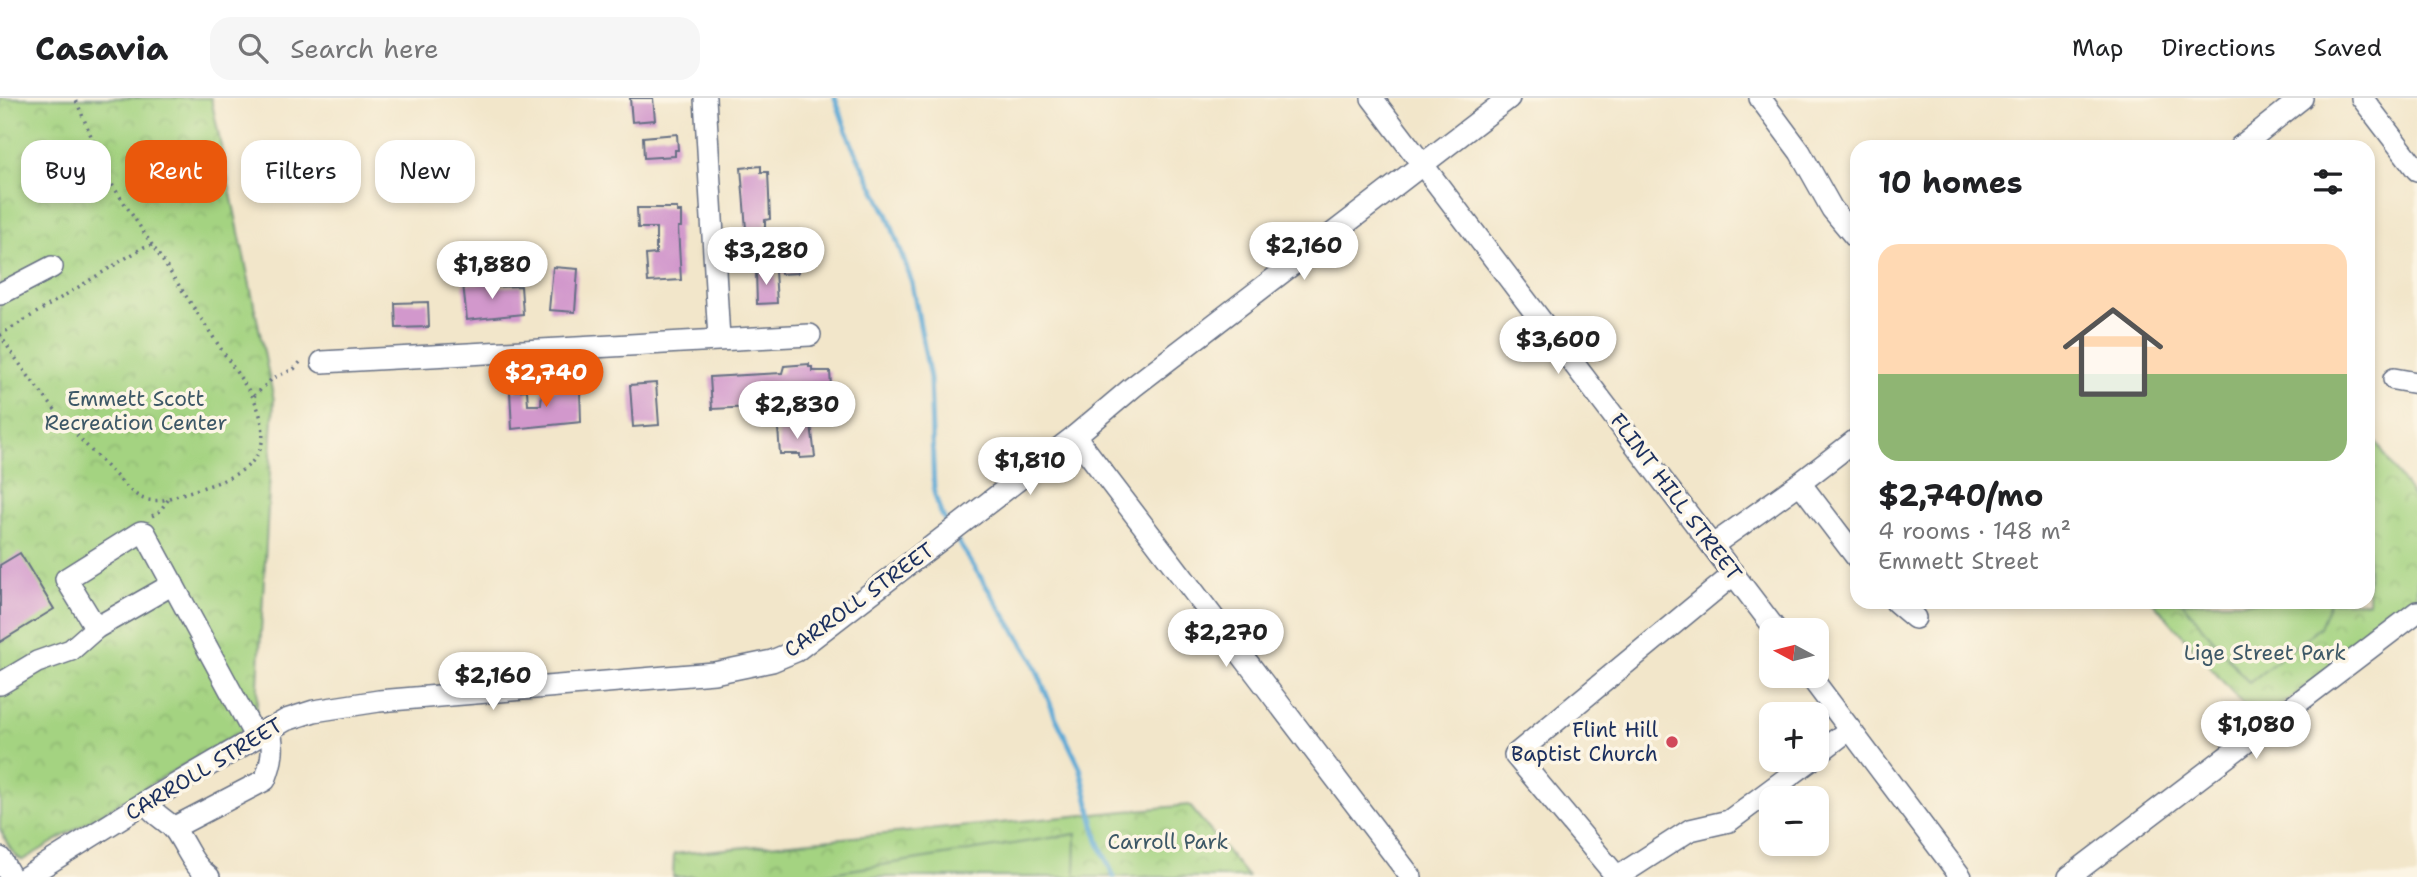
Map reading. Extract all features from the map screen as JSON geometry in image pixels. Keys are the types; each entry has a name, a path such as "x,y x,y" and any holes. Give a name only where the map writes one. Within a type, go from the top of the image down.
{"street":[{"path":"705,98 719,339"},
{"name":"FLINT HILL STREET","path":"1372,98 1767,618"},
{"name":"CARROLL STREET","path":"26,877 262,732 286,720 314,711 379,701 714,673 772,662 796,651 1509,98"},
{"path":"1760,98 1800,152 1832,209 1850,231"},
{"path":"2249,140 2302,98"},
{"path":"2362,98 2417,170"},
{"path":"0,294 52,267"},
{"path":"315,359 810,335"},
{"path":"2394,379 2417,383"},
{"path":"1075,436 1411,877"},
{"path":"1713,545 1850,444"},
{"path":"1800,483 1850,549"},
{"path":"96,628 66,579 141,532 145,533 262,732 273,744 271,765 265,780 173,828"},
{"path":"1734,574 1515,755 1617,877 1690,830 1729,821 1795,772"},
{"path":"0,684 37,662 71,650 96,628 173,584"},
{"path":"1904,609 1915,618"},
{"path":"2069,877 2417,612"},
{"path":"1819,688 1961,877"},
{"path":"1829,745 1850,729"},
{"path":"146,802 153,814 173,828 197,869 209,877"},
{"path":"0,858 11,877"}],"path":[{"path":"75,98 111,183 253,397 262,419 260,451 251,464 237,475 163,500 151,501 139,496 94,454 40,391 0,335 144,247 152,245"},
{"path":"253,397 273,378 315,359"}],"green space":[{"name":"Emmett Scott Recreation Center","path":"0,98 211,98 220,140 125,140 125,203 227,203 227,175 274,400 256,722 23,860 12,851 0,829"},
{"name":"Lige Street Park","path":"2375,440 2417,503 2417,600 2259,723 2159,609 2375,609"},
{"path":"2188,609 2327,609 2320,627 2249,683"},
{"name":"Carroll Park","path":"1189,805 1248,877 673,877 674,854"},
{"path":"1076,834 1075,877 818,877 819,875"}],"building":[{"path":"630,98 653,98 655,120 632,122"},
{"path":"677,134 678,150 675,150 675,156 644,158 643,137"},
{"path":"761,166 761,172 768,172 770,219 765,220 765,228 746,229 741,168"},
{"path":"637,208 677,208 677,212 681,212 681,227 678,227 681,280 648,282 646,255 656,254 656,228 638,228"},
{"path":"797,258 798,273 781,274 780,260"},
{"path":"553,267 578,269 575,312 549,310"},
{"path":"756,271 775,271 777,303 757,304"},
{"path":"492,283 492,287 521,286 523,314 467,320 463,284"},
{"path":"428,302 429,327 396,328 395,303"},
{"path":"809,364 812,371 830,371 831,387 775,393 776,423 753,424 752,407 712,409 710,377 782,373 784,366"},
{"path":"656,383 659,425 633,427 630,385"},
{"path":"580,388 581,422 512,429 510,391 527,390 528,405 541,405 542,391"},
{"path":"811,424 815,457 800,458 800,454 780,454 778,428"},
{"path":"20,553 54,609 0,642 0,565"}],"waterway":[{"path":"835,98 852,145 888,216 912,283 930,378 934,492 948,526"},
{"path":"953,534 1032,658 1055,716 1080,767 1098,841 1114,877"}],"place":[{"name":"Flint Hill Baptist Church","path":"1672,742"}]}
